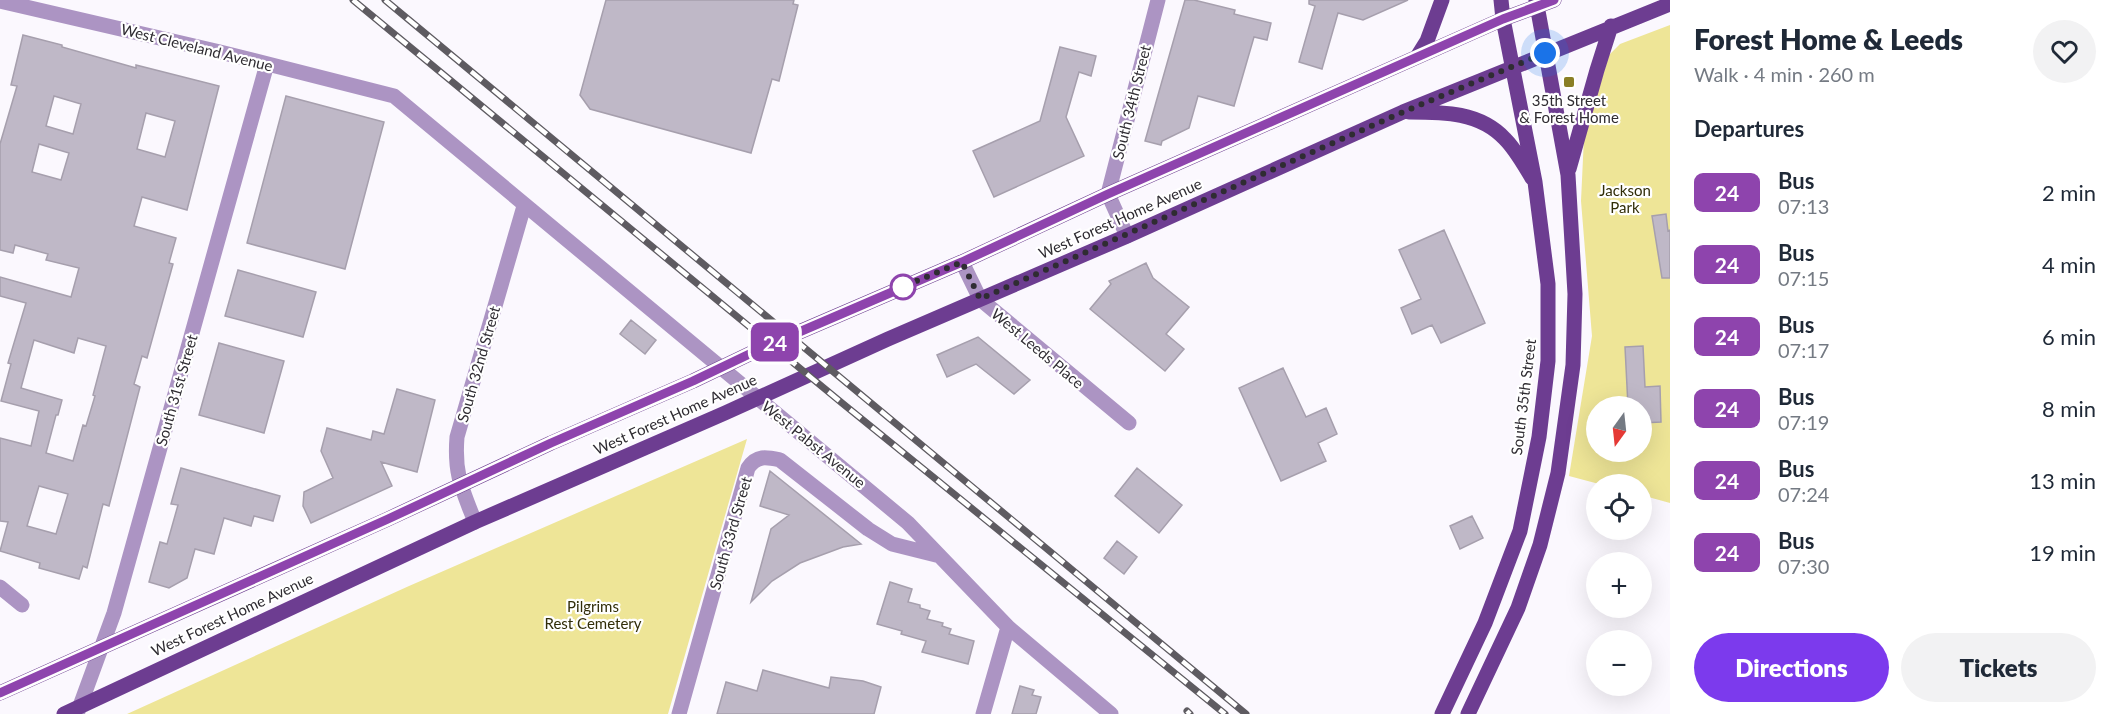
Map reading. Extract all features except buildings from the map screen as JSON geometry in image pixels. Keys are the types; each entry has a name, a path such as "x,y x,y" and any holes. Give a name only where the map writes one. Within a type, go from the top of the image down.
{"main road":[{"path":"1417,57 1427,40 1442,0"},
{"name":"South 35th Street","path":"1442,714 1485,622 1520,531 1539,437 1548,361 1548,284 1535,182 1501,0"},
{"name":"West Forest Home Avenue","path":"0,693 762,348 962,262 1108,194 1536,3 1554,0"},
{"path":"1468,714 1518,608 1540,545 1558,473 1573,365 1575,294 1568,175 1536,3"},
{"name":"West Forest Home Avenue","path":"64,714 79,710 475,522 888,339 1127,236 1403,112 1670,3"},
{"path":"1568,175 1611,26"},
{"path":"1403,112 1446,112 1485,124 1505,139 1535,182"}],"street":[{"name":"South 34th Street","path":"1108,194 1158,0"},
{"name":"West Cleveland Avenue","path":"0,1 394,96"},
{"name":"South 31st Street","path":"79,710 114,613 267,64"},
{"name":"West Pabst Avenue","path":"394,96 524,206 865,485 908,523 1008,627 1111,714"},
{"path":"1108,194 1127,236"},
{"name":"South 32nd Street","path":"475,522 460,485 456,468 457,437 524,206"},
{"name":"West Leeds Place","path":"962,262 980,299 1129,423"},
{"name":"South 33rd Street","path":"680,714 748,468 753,460 764,456 780,460 868,529 892,544 941,556"},
{"path":"0,587 22,605"},
{"path":"983,714 1008,627"}],"green space":[{"name":"Jackson Park","path":"1670,25 1670,503 1652,498 1652,474 1586,474 1586,481 1569,476 1592,336 1581,201 1584,137 1609,55 1620,44"},
{"name":"Pilgrims Rest Cemetery","path":"747,439 668,714 127,714 409,586"}],"railway":[{"path":"353,0 842,403 1225,714"},
{"path":"385,0 1246,714"},
{"path":"1187,711 1190,714"}],"bus line":[{"name":"24","path":"0,693 762,348 962,262 1108,194 1503,19 1554,0"}],"place":[{"name":"35th Street & Forest Home","path":"1569,82"}],"route":[{"path":"903,287 900,288 962,262 980,299 1127,236 1403,112 1545,53"}]}
